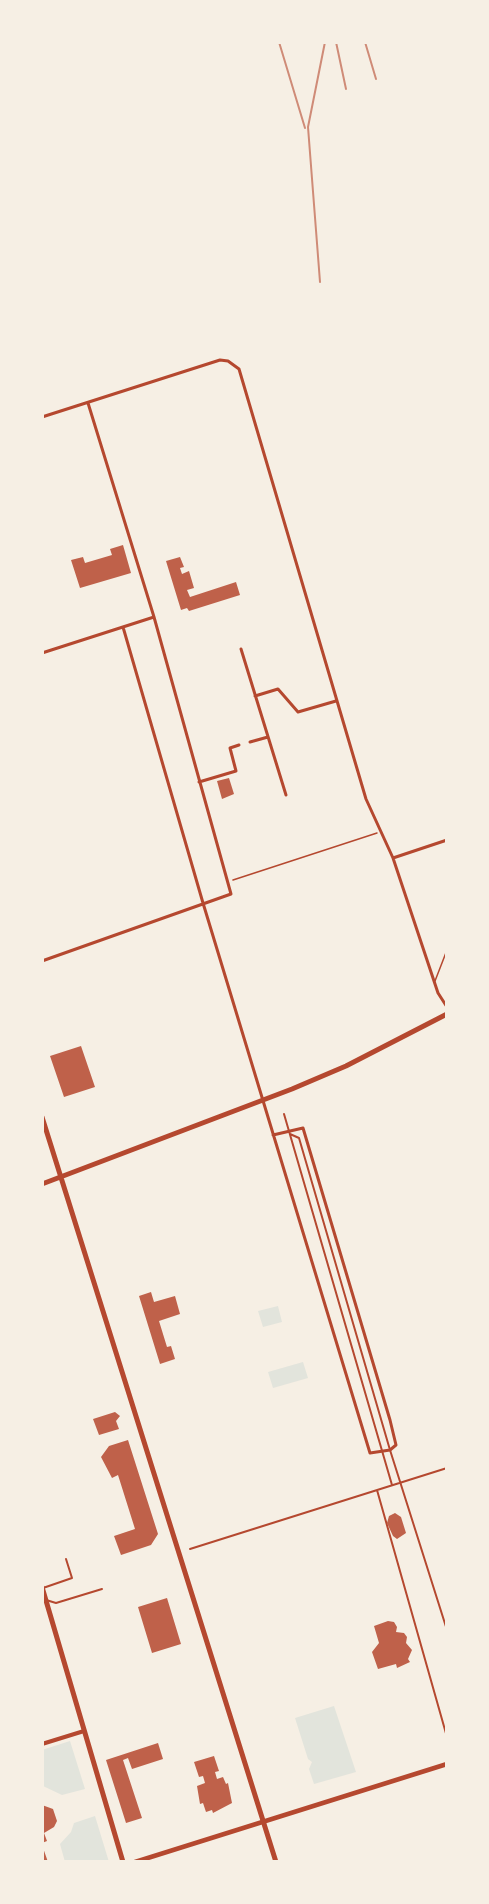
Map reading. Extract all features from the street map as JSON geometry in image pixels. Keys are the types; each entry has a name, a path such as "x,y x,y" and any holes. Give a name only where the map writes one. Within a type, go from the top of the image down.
{"main road":[{"path":"42,1184 262,1101 346,1066 447,1014"},
{"path":"42,1117 276,1862"},
{"path":"42,1588 123,1862"},
{"path":"135,1862 447,1764"}],"street":[{"path":"42,417 220,360 234,364 239,369 366,799 393,858 435,982 447,1007"},
{"path":"42,961 231,894 154,617 88,402"},
{"path":"42,555 42,560"},
{"path":"42,653 154,617"},
{"path":"123,627 262,1101 370,1453 390,1450 396,1445 303,1128 290,1133 273,1135"},
{"path":"241,649 286,795"},
{"path":"255,696 278,689 298,712 337,701"},
{"path":"250,742 268,737"},
{"path":"199,782 236,771 230,748 239,746"},
{"path":"393,858 446,840"},
{"path":"284,1114 392,1485"},
{"path":"290,1133 299,1138 390,1450 447,1630"},
{"path":"190,1549 447,1468"},
{"path":"377,1490 447,1737"},
{"path":"42,1588 72,1578 66,1559"},
{"path":"46,1600 56,1603 102,1589"},
{"path":"42,1744 84,1731"}],"lane":[{"path":"446,840 447,845"},
{"path":"435,982 447,950"}],"path":[{"path":"228,882 380,832"}],"shaded area":[{"path":"278,1306 282,1322 263,1327 258,1311"},
{"path":"303,1362 308,1378 273,1388 268,1372"},
{"path":"334,1706 356,1772 314,1784 309,1769 312,1762 308,1759 295,1718"},
{"path":"70,1741 85,1789 62,1795 43,1786 42,1750"},
{"path":"95,1816 109,1862 65,1862 60,1844 71,1832 74,1823"}],"building":[{"path":"123,545 131,573 80,588 71,560 83,557 85,563 112,555 110,549"},
{"path":"180,557 184,567 180,568 182,574 189,571 194,588 187,590 190,597 236,582 240,595 189,611 187,608 181,610 166,561"},
{"path":"229,778 234,794 222,799 217,781"},
{"path":"81,1046 95,1087 64,1097 50,1056"},
{"path":"151,1292 154,1302 175,1296 180,1314 159,1321 167,1347 171,1346 175,1359 160,1364 139,1296"},
{"path":"115,1412 120,1416 116,1421 119,1429 99,1435 93,1419"},
{"path":"128,1440 158,1534 151,1545 121,1555 114,1536 135,1529 118,1475 112,1478 101,1457 109,1446"},
{"path":"395,1513 401,1517 406,1533 397,1539 393,1536 387,1523 389,1516"},
{"path":"167,1598 181,1644 152,1653 138,1607"},
{"path":"388,1621 394,1622 397,1627 396,1632 404,1633 407,1637 406,1643 412,1650 408,1659 410,1662 397,1668 396,1664 378,1669 372,1652 379,1643 374,1626"},
{"path":"158,1743 163,1759 132,1769 128,1758 123,1760 142,1818 126,1823 106,1760"},
{"path":"214,1756 219,1771 215,1772 217,1779 223,1777 226,1784 228,1783 232,1803 213,1813 212,1810 206,1812 203,1803 200,1804 197,1786 205,1783 203,1776 199,1777 194,1762"},
{"path":"42,1805 53,1809 57,1821 54,1827 44,1833 47,1841 42,1843"},
{"path":"42,1845 48,1862 42,1862"}],"railway":[{"path":"279,42 305,128"},
{"path":"320,282 308,127 325,42"},
{"path":"336,42 346,89"},
{"path":"365,42 376,79"}]}
